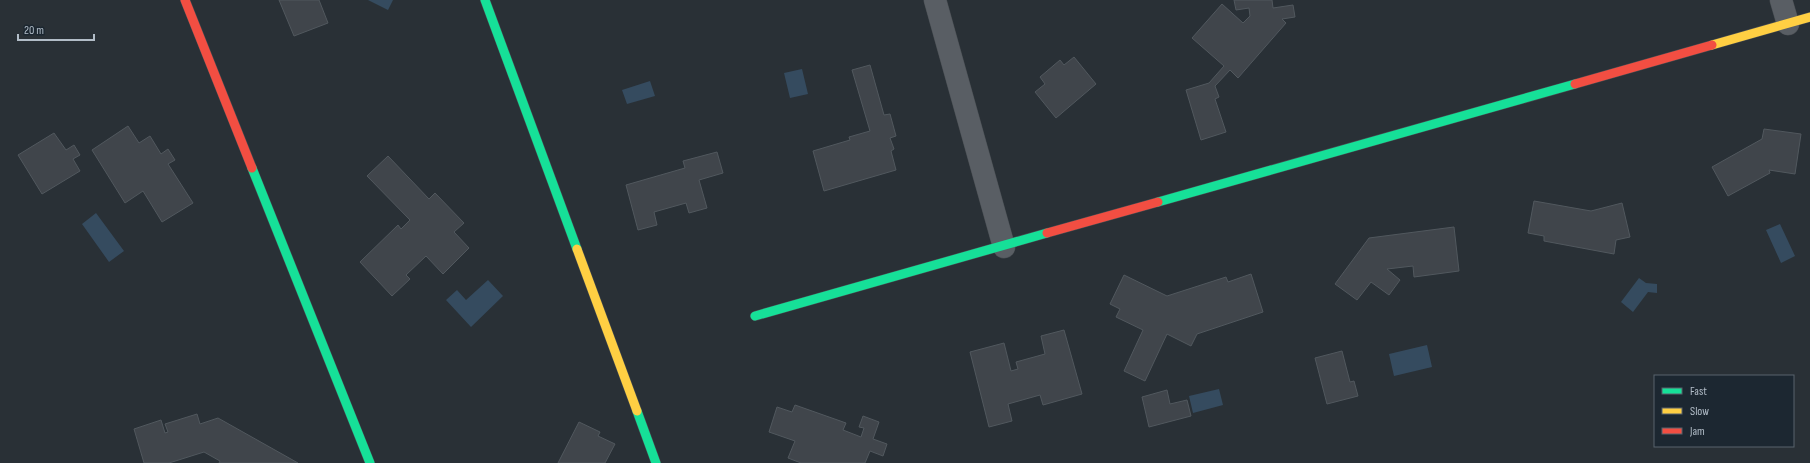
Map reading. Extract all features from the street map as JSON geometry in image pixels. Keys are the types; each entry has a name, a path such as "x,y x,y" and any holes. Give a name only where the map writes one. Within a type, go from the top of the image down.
{"street":[{"path":"185,0 370,463"},
{"path":"485,0 656,463"},
{"path":"935,0 1004,247"},
{"path":"1781,0 1788,24"},
{"path":"755,316 1004,247 1810,17"}],"water":[{"path":"368,0 393,0 388,10"},
{"path":"802,69 808,94 790,98 784,73"},
{"path":"650,81 655,96 627,104 622,90"},
{"path":"96,213 124,251 109,262 82,224"},
{"path":"1780,224 1795,256 1781,263 1766,230"},
{"path":"1639,278 1646,283 1657,284 1657,293 1648,292 1633,312 1621,302"},
{"path":"488,280 503,296 471,327 446,300 457,290 466,300"},
{"path":"1427,345 1432,367 1394,376 1389,354"},
{"path":"1219,389 1223,405 1193,413 1189,396"}],"building":[{"path":"279,0 319,0 328,23 294,36"},
{"path":"1234,0 1272,0 1273,8 1293,5 1295,17 1282,19 1286,23 1238,78 1230,70 1215,86 1219,97 1215,99 1226,132 1201,140 1186,90 1209,83 1224,66 1192,38 1222,4 1243,23 1250,16 1249,8 1236,10"},
{"path":"1074,57 1096,84 1056,118 1035,92 1045,84 1040,77 1060,60 1064,65"},
{"path":"870,65 884,115 890,114 896,136 890,138 894,149 891,151 896,170 824,191 813,151 850,140 849,137 870,131 852,70"},
{"path":"128,126 139,143 150,136 161,154 168,149 175,160 168,164 193,203 162,222 143,191 125,203 92,150"},
{"path":"1764,129 1801,134 1795,174 1769,170 1770,173 1728,196 1712,167 1762,139"},
{"path":"54,133 66,150 74,145 80,155 73,159 80,171 42,194 18,155"},
{"path":"717,152 723,173 699,180 707,208 689,213 686,203 654,212 657,225 638,230 626,185 685,168 683,161"},
{"path":"388,156 429,199 435,193 464,223 454,232 469,248 443,274 426,256 406,275 410,279 392,296 360,262 398,225 401,229 410,220 367,176"},
{"path":"1534,201 1591,211 1622,203 1630,237 1616,240 1614,254 1544,241 1544,236 1528,233"},
{"path":"1454,227 1459,271 1414,277 1413,266 1387,269 1400,280 1389,295 1371,282 1357,300 1335,284 1369,238"},
{"path":"1251,274 1263,312 1197,334 1191,346 1167,334 1145,381 1124,371 1143,330 1116,317 1120,309 1110,304 1124,275 1167,296 1226,277 1228,282"},
{"path":"1064,330 1082,394 1043,405 1040,395 1008,404 1012,421 989,427 970,352 1004,343 1011,371 1018,369 1016,362 1045,354 1041,336"},
{"path":"1342,351 1350,382 1354,381 1358,396 1327,404 1315,358"},
{"path":"1167,390 1170,404 1187,400 1191,416 1149,427 1142,397"},
{"path":"795,405 846,423 843,430 861,437 864,428 859,427 863,416 879,422 873,439 887,444 883,456 870,451 865,463 801,463 788,458 795,441 769,432 777,407 792,412"},
{"path":"197,414 200,424 218,418 298,463 219,463 220,461 204,452 169,463 144,463 134,429 161,420 165,433 168,432 165,424"},
{"path":"579,422 600,432 598,436 615,444 605,463 558,463"}],"traffic: fast":[{"path":"485,0 577,249"},
{"path":"1158,202 1575,84"},
{"path":"252,168 370,463"},
{"path":"755,316 1047,233"},
{"path":"637,411 656,463"}],"traffic: slow":[{"path":"1712,45 1810,17"},
{"path":"577,249 637,411"}],"traffic: jam":[{"path":"185,0 252,168"},
{"path":"1575,84 1712,45"},
{"path":"1047,233 1158,202"}]}
